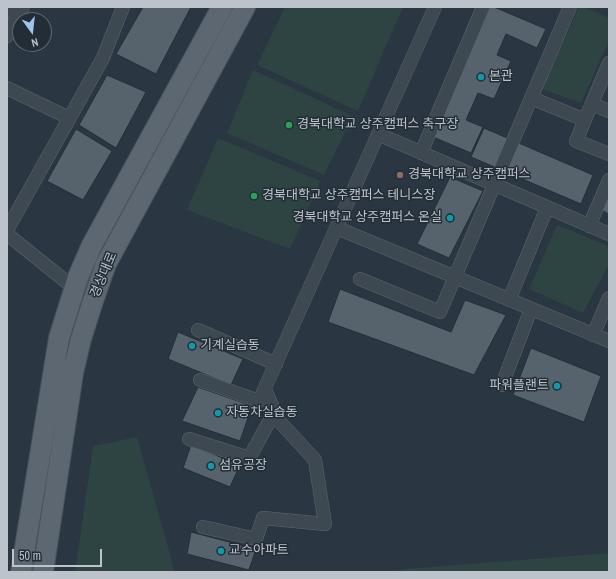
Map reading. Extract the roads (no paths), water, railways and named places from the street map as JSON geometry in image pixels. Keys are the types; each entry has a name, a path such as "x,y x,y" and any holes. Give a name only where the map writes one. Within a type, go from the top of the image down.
{"main road":[{"name":"경상대로","path":"21,572 59,338 74,288 92,245 222,7"},
{"name":"경상대로","path":"43,572 73,373 81,339 106,264 245,11"}],"street":[{"path":"7,230 103,58 123,7"},
{"path":"200,380 259,402 435,7"},
{"path":"421,152 483,7"},
{"path":"360,279 440,312 570,7"},
{"path":"7,36 16,10"},
{"path":"609,63 576,141 609,154"},
{"path":"7,88 70,118"},
{"path":"531,98 585,120"},
{"path":"592,104 609,111"},
{"path":"378,134 609,234"},
{"path":"589,226 609,180"},
{"path":"509,300 547,208"},
{"path":"337,228 609,341"},
{"path":"7,234 74,288"},
{"path":"593,335 609,298"},
{"path":"502,385 531,309"},
{"path":"198,330 276,364"},
{"path":"203,527 256,539 263,518 325,524 315,460 279,421 265,390"},
{"path":"189,439 249,458 275,411"}],"place":[{"name":"본관","path":"481,77"},
{"name":"경북대학교 상주캠퍼스 축구장","path":"289,125"},
{"name":"경북대학교 상주캠퍼스","path":"400,175"},
{"name":"경북대학교 상주캠퍼스 테니스장","path":"254,196"},
{"name":"경북대학교 상주캠퍼스 온실","path":"450,218"},
{"name":"기계실습동","path":"192,346"},
{"name":"파워플랜트","path":"557,386"},
{"name":"자동차실습동","path":"218,413"},
{"name":"섬유공장","path":"211,466"},
{"name":"교수아파트","path":"221,551"}]}
